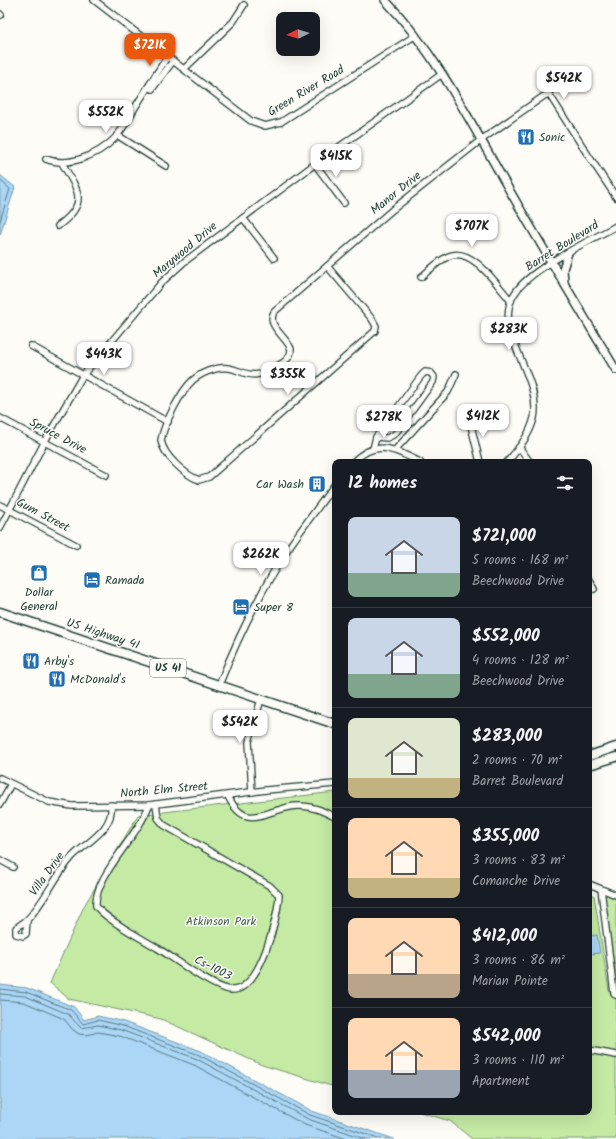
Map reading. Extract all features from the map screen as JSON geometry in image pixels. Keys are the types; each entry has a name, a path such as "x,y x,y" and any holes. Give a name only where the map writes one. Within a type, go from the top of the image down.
{"highway":[{"name":"US Highway 41","path":"0,612 332,723"},
{"path":"592,755 616,746"},
{"path":"592,764 616,757"}],"main road":[{"path":"385,0 416,35 442,74 551,263 616,370"},
{"path":"565,286 563,268 568,253"}],"street":[{"name":"Green River Road","path":"94,0 251,121 260,125 269,126 281,122 416,35"},
{"path":"184,69 233,22 244,5"},
{"path":"46,159 62,163 92,154 110,143 118,135 167,57"},
{"path":"148,87 152,89 173,61"},
{"name":"Marywood Drive","path":"0,528 45,441 83,375 161,283 184,262 315,164 442,74"},
{"name":"Manor Drive","path":"168,422 189,385 202,374 222,368 247,375 261,375 286,361 291,354 291,349 286,340 274,326 272,315 274,312 392,210 481,140 550,94 616,197"},
{"path":"118,135 166,166"},
{"path":"58,226 73,214 78,203 75,187 62,163"},
{"path":"315,164 344,203"},
{"path":"243,218 274,258"},
{"name":"Barret Boulevard","path":"510,301 523,284 551,263 616,226"},
{"path":"421,277 446,258 454,254 466,255 476,262 510,301 507,314 509,326 532,388 535,407 532,424 519,447 509,459"},
{"path":"31,346 168,422 161,440 165,451 192,477 199,480 206,479 370,337 375,331 375,324 327,266"},
{"path":"373,449 376,436 421,376 425,372 431,373 434,377 433,382 395,434 387,438 376,436"},
{"path":"395,450 448,392 456,374"},
{"name":"Spruce Drive","path":"0,418 106,474"},
{"path":"469,418 479,459"},
{"path":"519,447 528,459"},
{"path":"356,459 373,449 385,448 395,450 414,459"},
{"path":"219,685 233,650 270,577 332,488"},
{"name":"Gum Street","path":"0,505 76,545"},
{"path":"592,585 594,589"},
{"path":"252,792 249,742 261,699"},
{"name":"North Elm Street","path":"0,778 56,804 72,806 150,805 252,792 332,784"},
{"path":"0,804 11,784"},
{"path":"228,796 237,810 251,817 291,807 302,806 314,808 332,816"},
{"name":"Cs-1003","path":"150,805 142,822 102,883 96,906 131,931 213,983 227,989 238,989 251,978 265,951 275,920 279,895 270,886 164,825 158,818 156,804"},
{"name":"Villa Drive","path":"27,920 68,862 99,833 112,815 112,806"},
{"path":"0,860 13,867"},
{"path":"592,886 616,895"},
{"path":"601,890 614,993 616,995"},
{"path":"592,1051 616,1055"}],"green space":[{"name":"Atkinson Park","path":"332,792 332,1086 262,1065 161,1019 69,999 50,983 84,906 138,815"},
{"path":"604,893 616,898 616,979"},
{"path":"592,894 594,895 609,991 616,999 616,1139 472,1139 450,1121 430,1115 592,1115"}],"water":[{"path":"0,175 15,187 0,235"},
{"path":"597,935 600,953 592,954 592,936"},
{"path":"0,985 27,988 74,1007 84,1020 98,1016 124,1022 201,1051 312,1111 394,1139 0,1139"}],"place":[{"name":"Sonic","path":"526,137"},
{"name":"Car Wash","path":"317,484"},
{"name":"Dollar General","path":"39,573"},
{"name":"Ramada","path":"92,580"},
{"name":"Super 8","path":"241,607"},
{"name":"Arby's","path":"31,661"},
{"name":"McDonald's","path":"57,679"}]}
